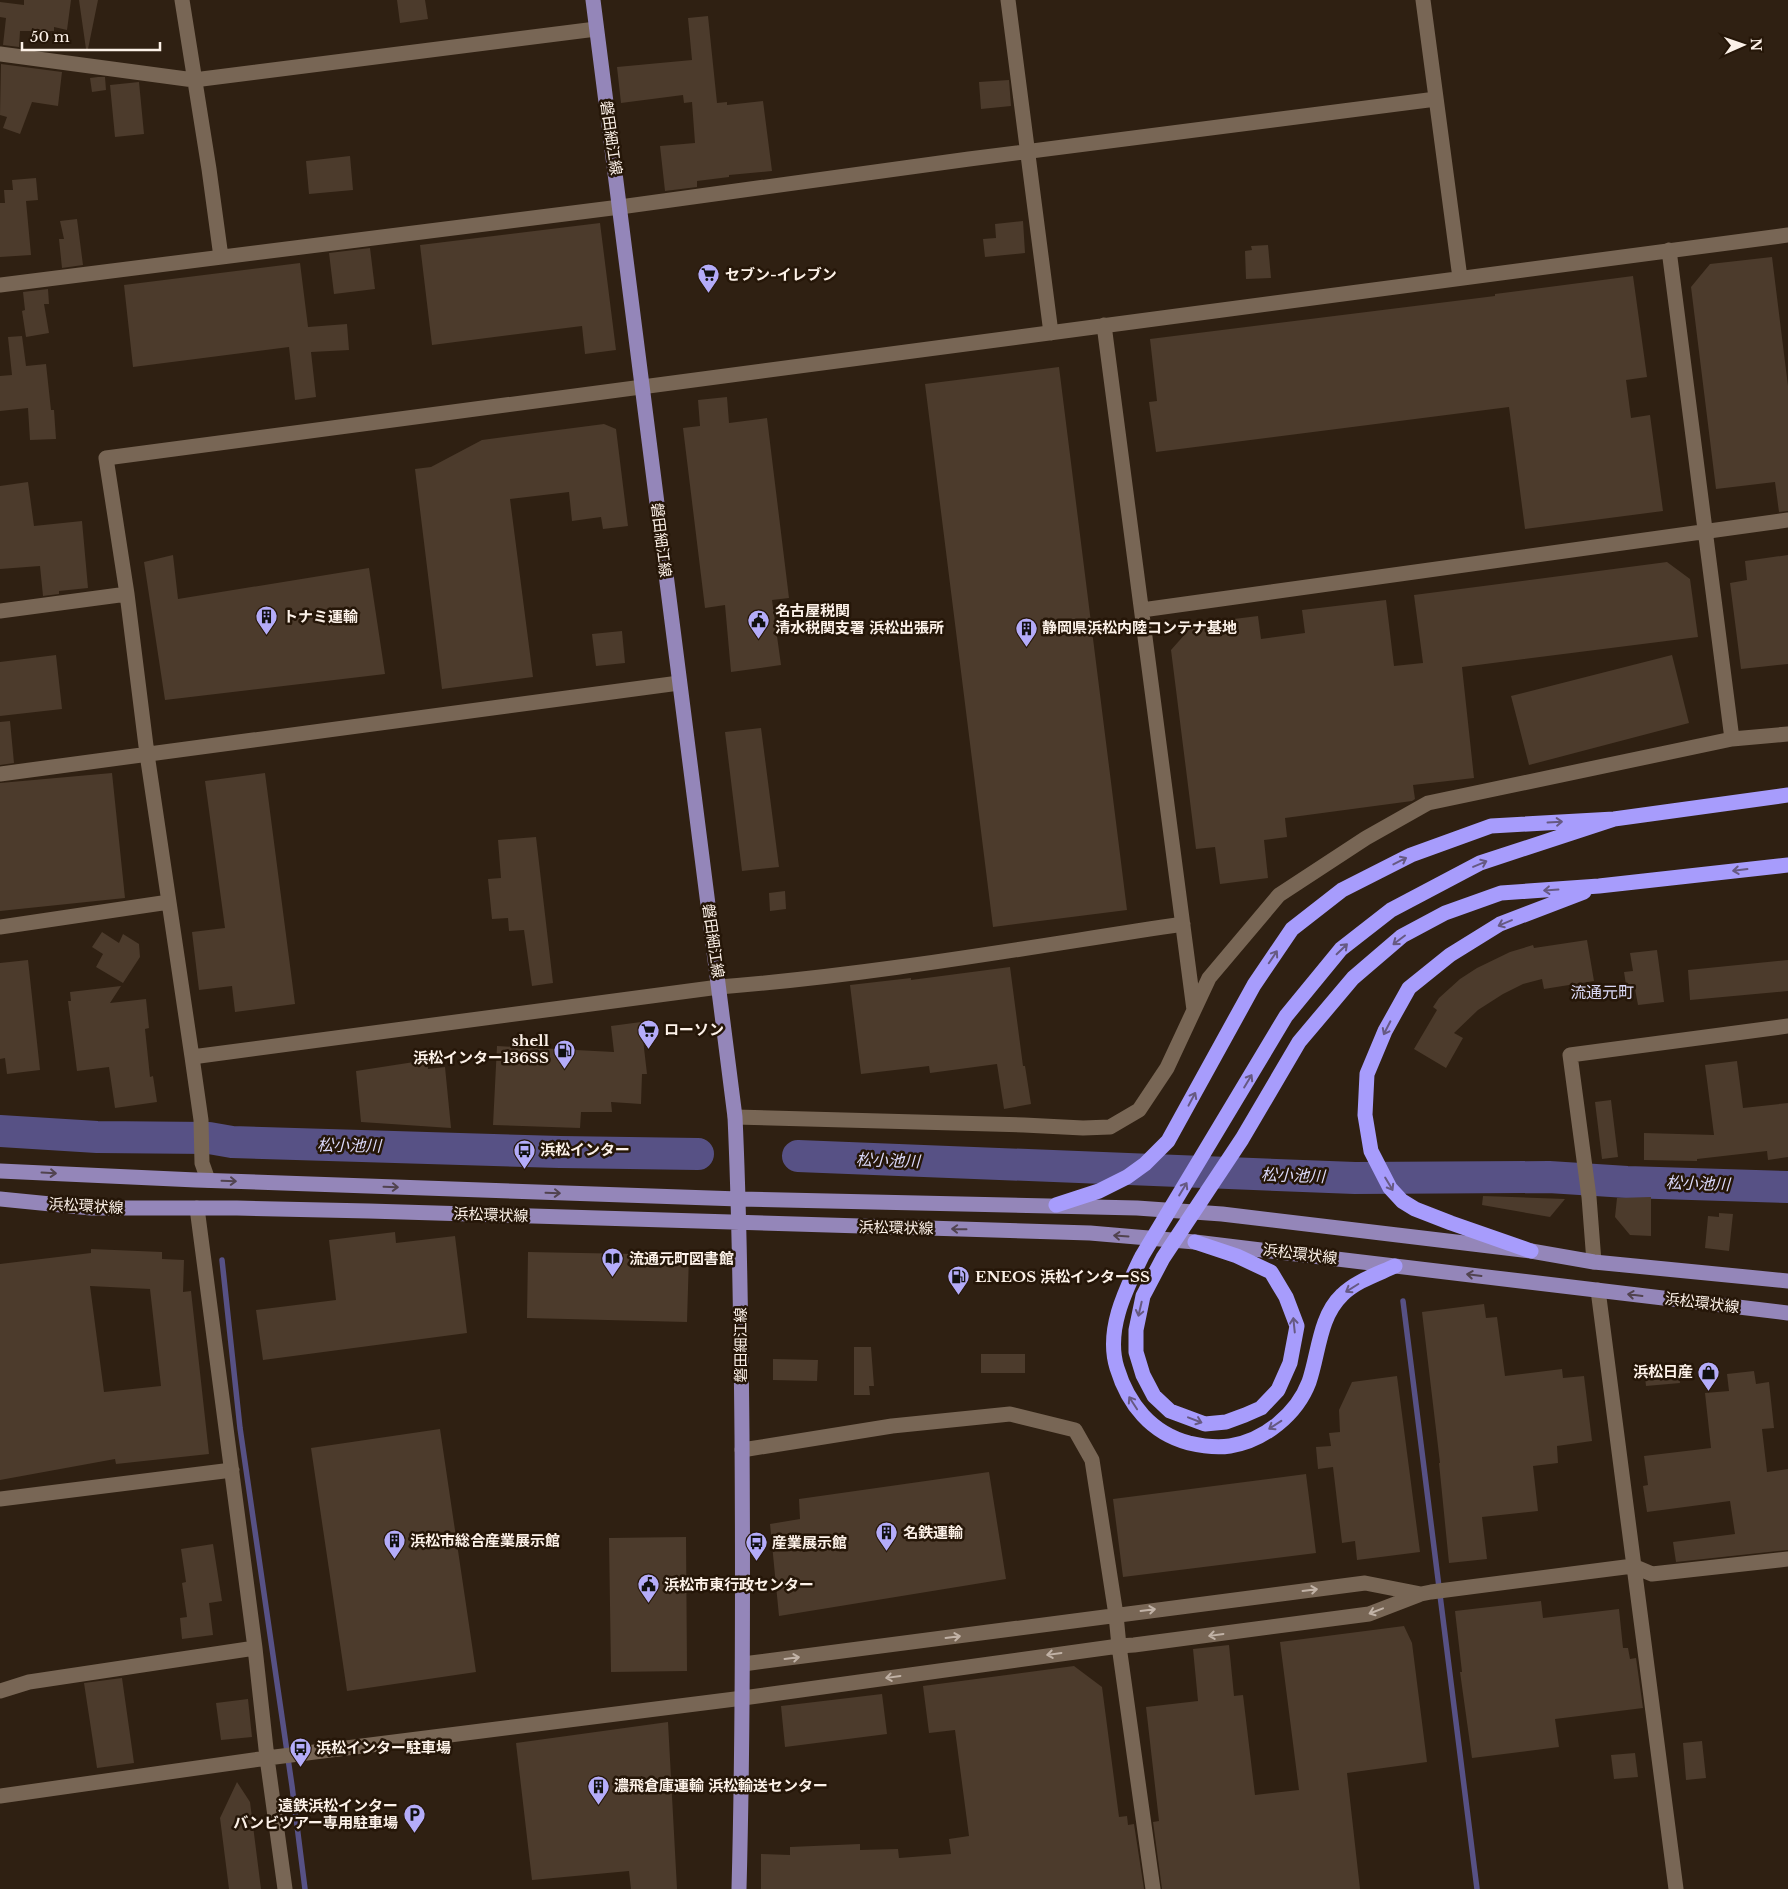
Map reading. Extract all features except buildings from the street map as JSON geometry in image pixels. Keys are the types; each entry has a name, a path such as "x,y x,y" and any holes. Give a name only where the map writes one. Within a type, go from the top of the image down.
{"highway":[{"path":"1056,1206 1099,1191 1127,1177 1145,1164 1168,1141 1254,985 1286,937 1292,929 1342,890 1411,855 1492,826 1614,819 1788,795"},
{"path":"1395,1266 1342,1294 1327,1314 1308,1384 1284,1420 1251,1441 1229,1446 1204,1446 1174,1439 1153,1426 1134,1407 1121,1383 1114,1360 1115,1327 1124,1292 1142,1256 1286,1016 1341,950 1391,910 1480,863 1614,819"},
{"path":"1194,1242 1237,1256 1270,1272 1286,1297 1297,1326 1290,1363 1278,1390 1261,1408 1226,1422 1205,1424 1170,1411 1154,1396 1143,1375 1136,1352 1136,1330 1143,1296 1163,1258 1242,1139 1299,1042 1352,978 1402,936 1445,914 1500,893 1599,886 1788,865"},
{"path":"1531,1251 1415,1208 1402,1201 1390,1188 1371,1151 1365,1115 1367,1074 1385,1031 1409,988 1450,955 1500,924 1599,886"}],"main road":[{"name":"磐田細江線","path":"593,0 735,1117 740,1224 742,1450 743,1664 739,1889"},
{"name":"浜松環状線","path":"0,1171 739,1200 1137,1208 1222,1214 1531,1251 1594,1262 1788,1281"},
{"name":"浜松環状線","path":"0,1199 91,1208 369,1211 1071,1233 1194,1242 1788,1313"}],"street":[{"path":"182,0 221,257"},
{"path":"1008,0 1051,333"},
{"path":"1423,0 1460,278"},
{"path":"0,54 194,80 596,29"},
{"path":"0,285 620,207 1436,99"},
{"path":"208,1180 202,1163 200,1120 192,1057 106,458 1788,235"},
{"path":"1669,250 1732,739"},
{"path":"1104,325 1194,1010"},
{"path":"1142,610 1788,520"},
{"path":"0,611 127,594"},
{"path":"0,774 679,683"},
{"path":"735,1117 1084,1128 1110,1127 1139,1110 1168,1068 1209,978 1279,895 1366,838 1428,804 1732,739 1788,734"},
{"path":"0,927 169,902"},
{"path":"192,1057 719,986 778,982 919,964 1183,924"},
{"path":"1594,1262 1589,1197 1570,1055 1788,1026"},
{"path":"197,1208 255,1648 274,1758 285,1889"},
{"path":"1598,1290 1676,1889"},
{"path":"742,1450 892,1426 1010,1414 1075,1430 1092,1460 1116,1615 1118,1646 1152,1889"},
{"path":"0,1499 232,1470"},
{"path":"0,1796 274,1758 742,1698 1118,1646 1369,1614 1426,1593 1452,1589 1633,1566 1652,1574 1788,1559"},
{"path":"743,1664 1365,1583 1426,1593"},
{"path":"0,1691 29,1682 255,1648"}],"waterway":[{"name":"松小池川","path":"0,1131 97,1137 209,1138 232,1142 560,1152 698,1154"},
{"name":"松小池川","path":"798,1156 1355,1178 1549,1177 1627,1182 1788,1187"},
{"path":"222,1260 240,1428 292,1786 305,1889"},
{"path":"1403,1301 1477,1889"}],"place":[{"name":"セブン-イレブン","path":"709,294"},
{"name":"トナミ運輸","path":"267,636"},
{"name":"名古屋税関 清水税関支署 浜松出張所","path":"759,639"},
{"name":"静岡県浜松内陸コンテナ基地","path":"1026,647"},
{"name":"ローソン","path":"648,1049"},
{"name":"shell 浜松インター136SS","path":"565,1069"},
{"name":"浜松インター","path":"524,1169"},
{"name":"流通元町図書館","path":"613,1278"},
{"name":"ENEOS 浜松インターSS","path":"959,1296"},
{"name":"浜松日産","path":"1709,1391"},
{"name":"名鉄運輸","path":"887,1552"},
{"name":"浜松市総合産業展示館","path":"394,1560"},
{"name":"産業展示館","path":"756,1562"},
{"name":"浜松市東行政センター","path":"648,1604"},
{"name":"浜松インター駐車場","path":"300,1767"},
{"name":"濃飛倉庫運輸 浜松輸送センター","path":"598,1805"},
{"name":"遠鉄浜松インター バンビツアー専用駐車場","path":"414,1834"}],"district":[{"name":"流通元町","path":"1602,992"}]}
